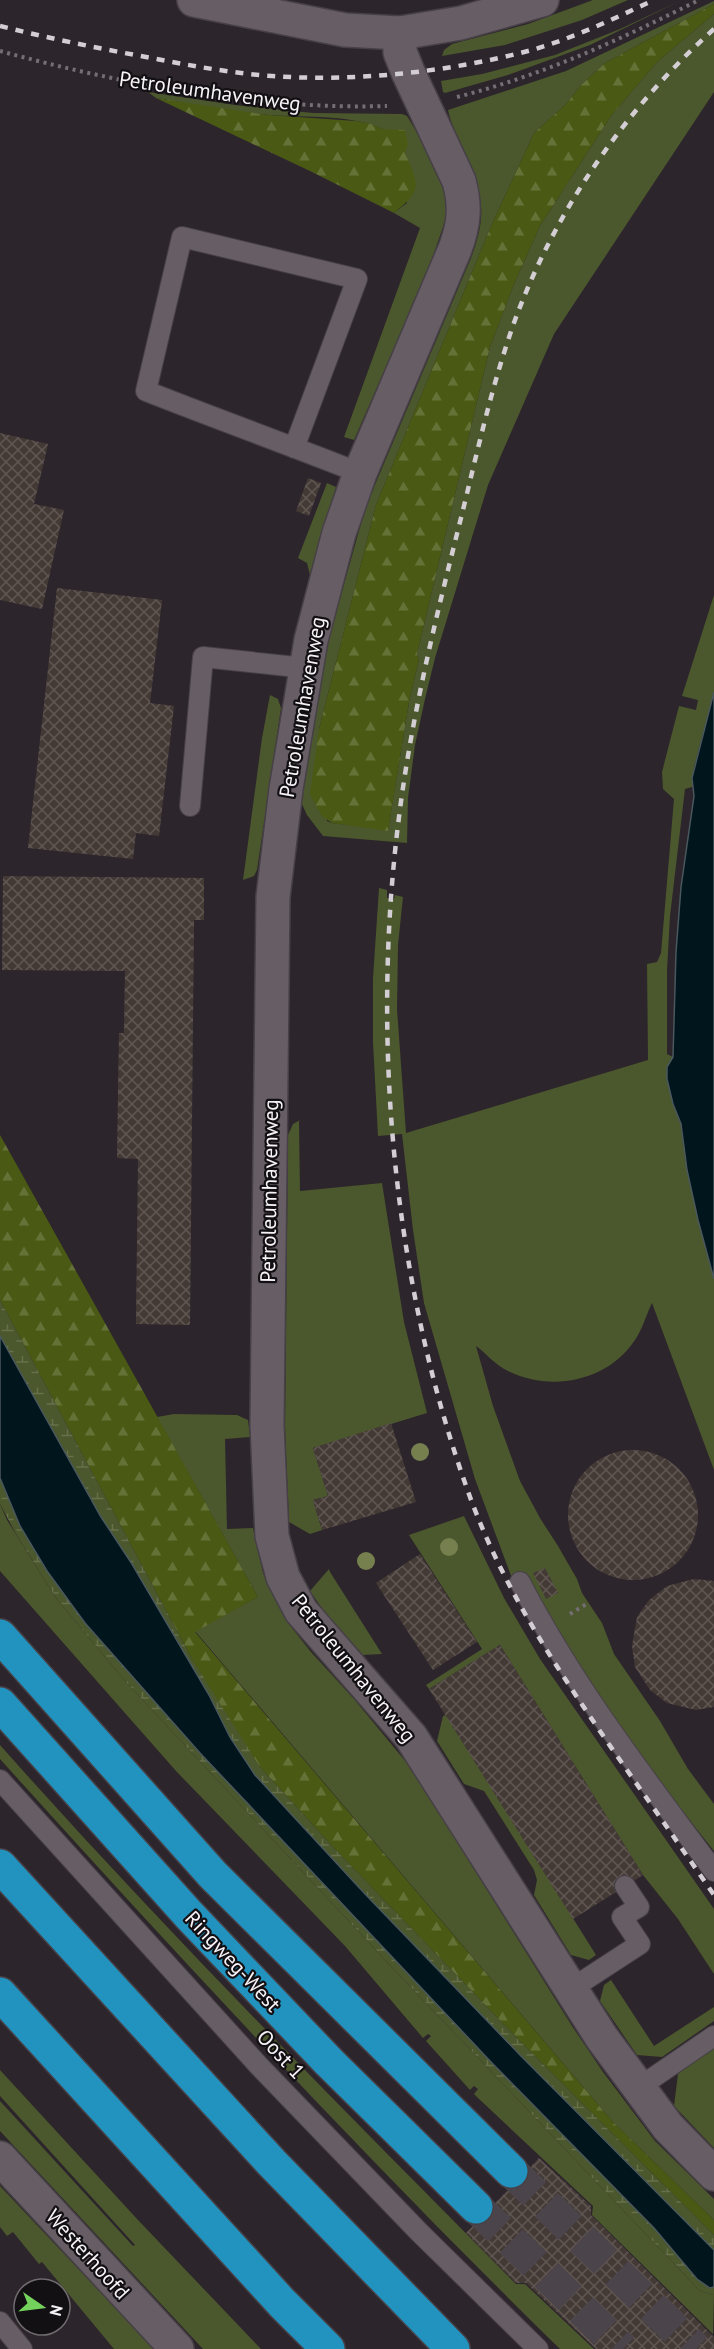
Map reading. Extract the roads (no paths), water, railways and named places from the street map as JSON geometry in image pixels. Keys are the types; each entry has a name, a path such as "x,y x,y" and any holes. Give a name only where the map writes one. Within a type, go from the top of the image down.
{"highway":[{"path":"0,1636 213,1875 511,2170"},
{"name":"Ringweg-West","path":"0,1704 189,1915 329,2062 476,2207"},
{"path":"0,1866 272,2163 453,2349"},
{"path":"0,1994 282,2303 328,2349"}],"street":[{"path":"194,0 345,30 400,33 461,23 542,0"},
{"name":"Petroleumhavenweg","path":"400,33 400,51 459,181 464,219 455,249 360,474 339,533 306,668 286,789 273,897 267,1425 270,1515 275,1552 284,1577 301,1611 411,1737 571,1989 638,2088 668,2127 714,2174"},
{"name":"Westerhoofd","path":"0,2158 177,2349"}],"lane":[{"path":"294,448 357,279 182,237 146,391 360,474"},
{"path":"190,806 203,657 306,668"},
{"path":"520,1582 544,1629 618,1741 714,1871"},
{"name":"Oost 1","path":"0,1780 260,2067 419,2232 538,2349"},
{"path":"571,1989 640,1944 622,1917 639,1907 625,1886"},
{"path":"638,2088 714,2036"},
{"path":"0,2322 22,2349"}],"water":[{"path":"714,692 714,1279 698,1220 687,1170 681,1124 673,1104 667,1079 667,1067 673,1057 676,952 681,887 694,796 692,778"},
{"path":"0,1336 101,1517 132,1564 209,1695 230,1737 255,1775 366,1895 520,2055 714,2250 714,2287 710,2288 697,2279 654,2228 492,2063 200,1753 85,1623 47,1571 20,1526 0,1478"}],"tunnel":[{"path":"511,2171 696,2349"},
{"path":"476,2207 623,2349"}],"railway":[{"path":"0,26 91,46 240,73 336,78 434,70 528,51 576,35 654,0"},
{"path":"714,29 652,92 597,162 551,239 532,279 506,345 484,423 441,600 409,750 398,825 390,909 387,994 389,1080 395,1166 407,1251 423,1335 444,1417 470,1497 499,1565 553,1661 714,1895"}]}
